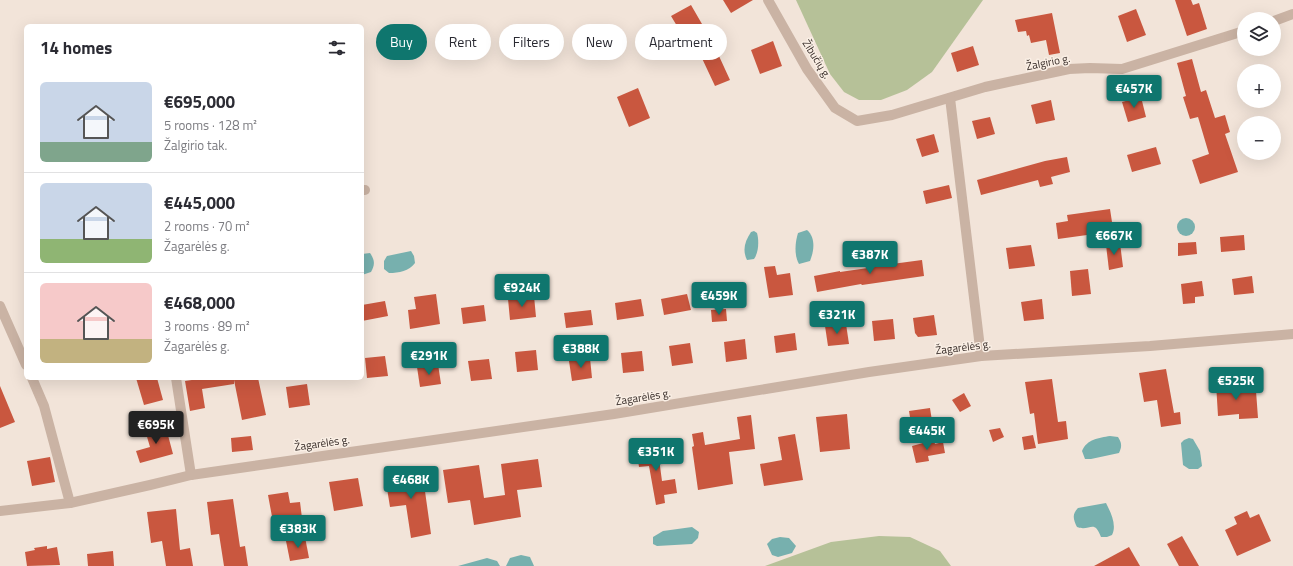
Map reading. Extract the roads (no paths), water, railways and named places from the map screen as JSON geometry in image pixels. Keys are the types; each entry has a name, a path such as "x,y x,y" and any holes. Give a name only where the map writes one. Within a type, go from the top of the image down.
{"street":[{"name":"Žibučių g.","path":"768,0 807,69 835,108 857,121"},
{"path":"1281,18 1293,14"},
{"name":"Žalgirio g.","path":"857,121 892,115 985,87 1069,69 1122,69 1237,34"},
{"path":"950,98 982,356"},
{"path":"0,306 24,360"},
{"name":"Žagarėlės g.","path":"0,511 70,503 150,486 191,475 614,414 869,372 982,356 1292,338"},
{"path":"33,380 44,406 70,503"},
{"path":"176,380 191,475"}],"water":[{"path":"1182,218 1190,218 1195,223 1193,234 1190,236 1182,236 1177,231 1177,223"},
{"path":"807,230 813,241 812,253 810,261 799,264 796,253 797,237 798,233"},
{"path":"754,231 757,233 758,239 757,253 754,259 747,260 745,256 745,246 751,232"},
{"path":"411,251 414,256 415,263 410,268 393,273 389,273 384,269 384,261 387,256"},
{"path":"370,253 374,262 371,272 364,274 364,254"},
{"path":"1110,436 1118,437 1121,443 1119,453 1085,459 1082,451 1087,444 1094,440"},
{"path":"1189,438 1193,439 1200,451 1202,466 1198,469 1189,469 1183,465 1181,443"},
{"path":"1106,503 1114,523 1112,535 1101,537 1094,527 1077,527 1074,517 1078,508"},
{"path":"692,527 699,532 698,538 692,544 657,546 653,544 653,537 663,531"},
{"path":"780,537 789,538 796,546 792,553 778,557 772,555 767,544 772,539"},
{"path":"521,555 530,557 534,566 506,566 510,558"},
{"path":"487,558 497,561 500,566 458,566"}]}
